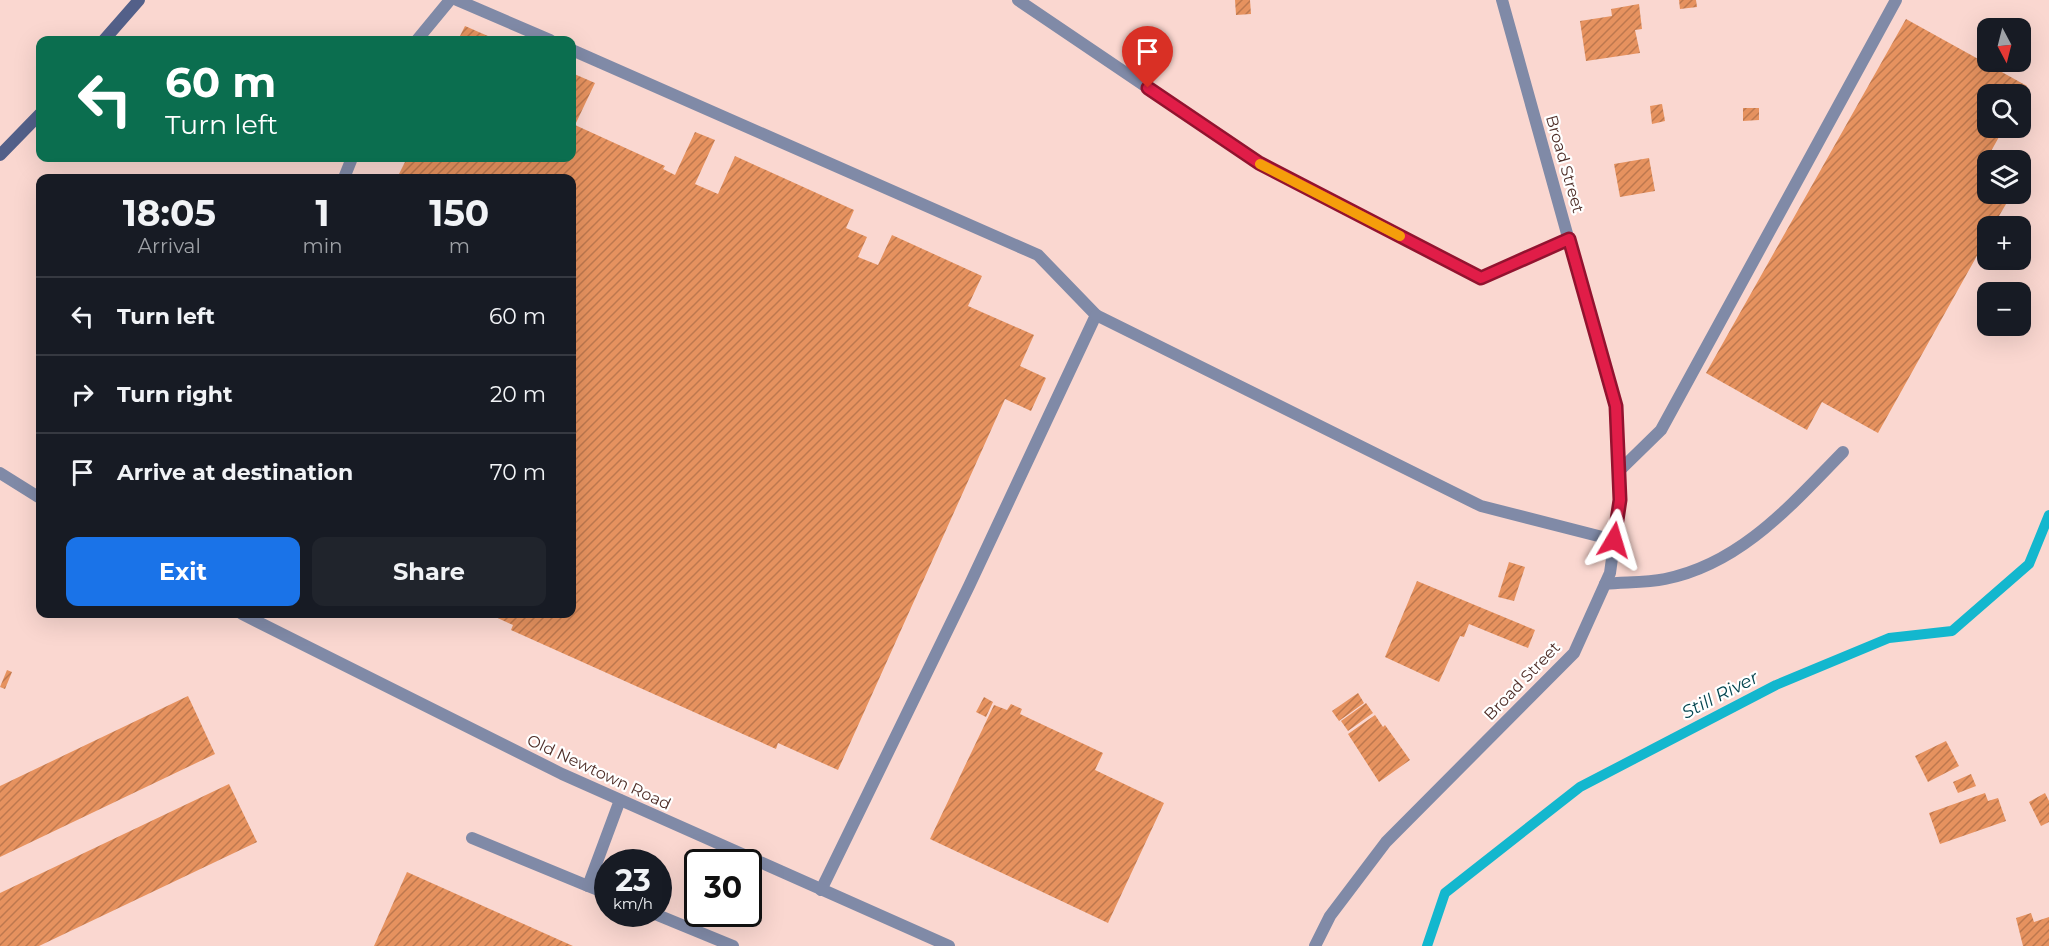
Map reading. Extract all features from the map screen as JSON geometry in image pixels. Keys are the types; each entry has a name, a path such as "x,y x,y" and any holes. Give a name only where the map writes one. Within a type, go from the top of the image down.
{"main road":[{"path":"108,36 139,0"},
{"path":"0,155 36,118"}],"street":[{"path":"420,36 450,0"},
{"path":"458,0 541,36"},
{"path":"1018,0 1259,163 1481,278 1569,239"},
{"name":"Broad Street","path":"1315,946 1330,916 1386,842 1574,652 1610,573 1620,500 1616,406 1502,0"},
{"path":"1618,472 1661,430 1896,0"},
{"path":"576,52 1038,255 1096,315 1481,506 1614,540"},
{"path":"821,890 969,586 1096,315"},
{"path":"1605,584 1665,579 1714,562 1766,531 1843,452"},
{"path":"0,473 36,496"},
{"name":"Old Newtown Road","path":"250,618 562,774 949,946"},
{"path":"588,886 620,800"},
{"path":"472,838 594,888"},
{"path":"672,921 733,946"}],"building":[{"path":"1235,0 1250,0 1251,14 1236,15"},
{"path":"1679,0 1696,0 1697,7 1680,9"},
{"path":"1639,4 1642,29 1635,30 1640,53 1586,61 1580,21 1612,16 1611,9"},
{"path":"1906,19 1977,58 1977,72 2002,72 2023,84 1977,84 1977,138 1998,138 1992,150 1977,150 1977,204 2006,204 1999,216 1977,216 1977,256 1878,433 1822,402 1807,430 1706,373"},
{"path":"465,26 488,36 460,36"},
{"path":"576,75 595,83 576,123"},
{"path":"1662,104 1665,121 1652,124 1650,106"},
{"path":"1743,108 1759,108 1759,120 1743,121"},
{"path":"576,125 665,166 663,169 675,175 695,132 715,140 695,184 718,194 735,156 854,210 846,228 867,237 858,257 878,265 892,235 982,276 968,306 1034,335 1020,366 1046,378 1031,411 1005,399 838,770 778,743 776,749 511,630 513,625 498,618 576,618 576,174 399,174 405,162 576,162"},
{"path":"1649,158 1655,191 1620,197 1614,164"},
{"path":"1509,562 1525,567 1514,601 1498,597"},
{"path":"1417,581 1535,630 1528,648 1469,624 1464,637 1460,636 1439,682 1385,657"},
{"path":"7,670 12,672 5,689 0,687"},
{"path":"1358,693 1364,703 1339,721 1332,711"},
{"path":"188,696 215,754 0,857 0,786"},
{"path":"984,697 993,702 986,717 976,712"},
{"path":"1366,703 1373,713 1348,731 1341,721"},
{"path":"1011,704 1022,709 1020,714 1103,753 1095,770 1164,803 1108,923 930,839 994,705 1007,710"},
{"path":"1375,715 1410,760 1379,782 1348,734"},
{"path":"1946,741 1959,766 1928,782 1915,756"},
{"path":"1971,774 1976,786 1958,793 1953,782"},
{"path":"229,784 257,842 39,946 0,946 0,893"},
{"path":"1985,793 1988,801 1998,798 2006,821 1940,844 1929,813"},
{"path":"2045,793 2049,801 2049,822 2041,826 2029,802"},
{"path":"407,872 573,946 374,946"},
{"path":"2031,913 2034,922 2049,917 2049,946 2023,946 2016,918"}],"waterway":[{"name":"Still River","path":"1427,946 1445,893 1580,787 1776,685 1889,638 1952,631 2029,564 2049,515"}],"slow traffic":[{"path":"1260,164 1400,236"}],"route":[{"path":"1148,88 1259,163 1481,278 1569,239 1616,406 1620,500 1614,540"}]}
